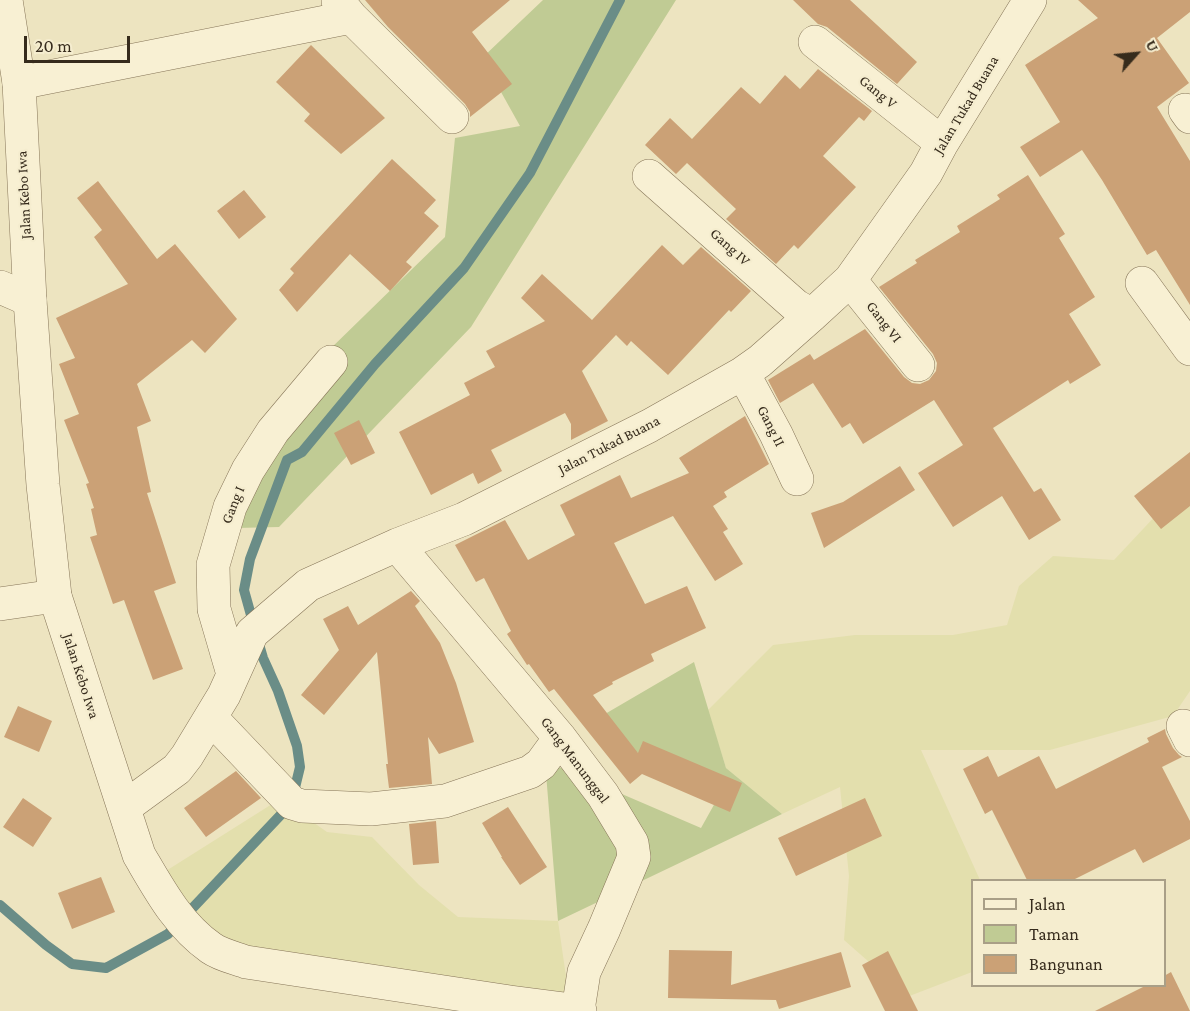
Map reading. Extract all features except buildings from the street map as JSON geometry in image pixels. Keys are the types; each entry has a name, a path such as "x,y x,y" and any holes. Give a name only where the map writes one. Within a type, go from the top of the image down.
{"street":[{"name":"Jalan Kebo Iwa","path":"6,0 19,83 30,300 43,485 55,596 139,855 184,925 213,949 246,962 579,1011"},
{"name":"Jalan Tukad Buana","path":"124,807 177,770 212,717 252,633 308,585 397,545 464,519 649,426 743,373 812,315 850,280 926,173 942,142 1030,0"},
{"path":"19,83 344,8 452,117"},
{"name":"Gang V","path":"815,42 942,142"},
{"name":"Gang IV","path":"649,176 796,306 812,315"},
{"name":"Gang VI","path":"850,280 918,365"},
{"path":"1142,283 1190,349"},
{"path":"0,287 30,300"},
{"name":"Gang I","path":"233,674 214,609 213,576 213,565 230,507 248,470 273,432 331,362"},
{"name":"Gang II","path":"743,373 776,434 796,479"},
{"name":"Gang Manunggal","path":"397,545 560,738 603,795 632,843 634,857 584,972 579,1011"},
{"path":"0,604 55,596"},
{"path":"212,717 291,803 302,806 371,809 445,801 530,772 541,764 560,738"}],"shaded area":[{"path":"1190,487 1190,691 1173,716 1050,750 921,750 980,879 971,879 971,972 899,1000 877,969 844,940 849,876 840,787 782,814 726,768 708,710 773,645 855,635 953,635 1007,625 1019,586 1053,556 1114,560 1159,512"},
{"path":"280,799 327,832 372,837 419,885 458,917 558,921 571,1011 233,973 150,881"}],"green space":[{"path":"543,0 676,0 471,327 279,527 236,528 325,354 445,237 455,138 520,126 482,58"},
{"path":"694,662 726,768 782,814 558,921 545,761 701,828 720,794 610,739 593,721"}],"waterway":[{"path":"254,626 244,590 250,559 287,460 302,452 375,364 464,268 530,173 620,0"},
{"path":"0,905 72,964 106,968 168,934 291,804 300,767 297,746 258,641"}]}
